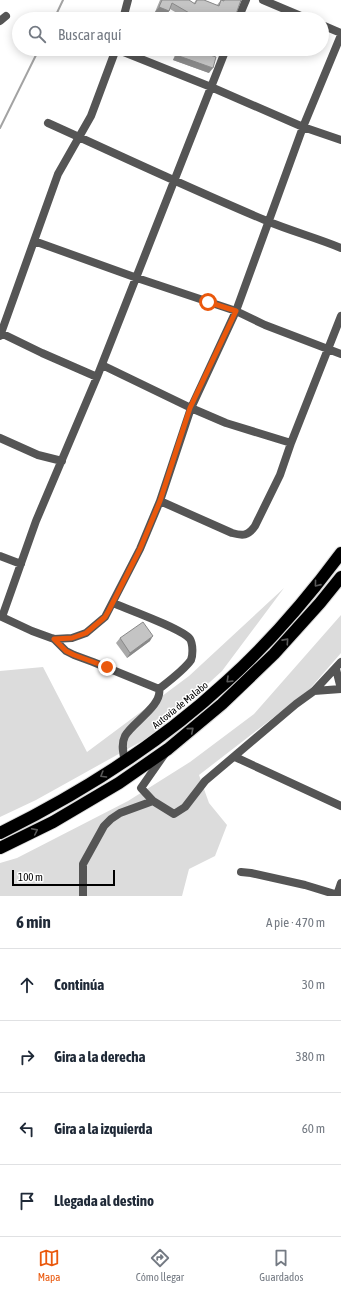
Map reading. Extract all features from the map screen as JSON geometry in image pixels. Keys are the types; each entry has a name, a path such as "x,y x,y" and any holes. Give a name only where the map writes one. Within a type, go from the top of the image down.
{"highway":[{"name":"Autovía de Malabo","path":"0,833 43,812 125,761 161,736 226,682 260,648 306,597 341,553"},
{"path":"0,848 53,822 119,783 168,749 222,704 274,654 320,603 341,576"}],"street":[{"path":"125,12 128,0"},
{"path":"241,12 246,0"},
{"path":"263,0 291,12"},
{"path":"223,56 97,378 36,521 1,617 54,639 72,638 86,633 105,617 140,549 160,501 190,408 236,311 303,127 341,34 329,28"},
{"path":"97,378 1,334 58,174 91,116 113,56"},
{"path":"134,56 211,87 303,127 341,140"},
{"path":"48,123 174,182 269,222 320,239 341,248"},
{"path":"34,241 137,278 236,311 265,325 341,354"},
{"path":"160,501 232,533 240,535 251,532 280,475 307,398 341,316"},
{"path":"102,365 190,408 238,427 291,442"},
{"path":"0,438 38,455 62,461"},
{"path":"0,556 21,564"},
{"path":"113,603 160,622 184,634 190,640 192,652 190,661 159,689 158,699 125,737 123,749 125,761"},
{"path":"54,639 66,651 74,655 159,689"},
{"path":"168,749 141,788 153,801 174,814 185,807 205,781 296,704 314,691 338,666"},
{"path":"314,691 341,689 338,666"},
{"path":"235,757 341,806"},
{"path":"83,896 83,864 104,826 110,819 120,813 153,801"},
{"path":"241,872 274,878 339,895 341,883"}],"shaded area":[{"path":"284,588 222,671 151,736 36,800 0,817 0,671 43,667 87,752 189,676"},
{"path":"341,615 341,653 308,691 199,775 209,803 227,825 215,856 189,869 182,896 0,896 0,863 17,858 128,801 190,762 254,714"}],"building":[{"path":"162,0 189,0 195,4 197,0 204,0 219,6 221,0 241,0 237,12 188,12 172,3 169,11 159,7"},
{"path":"179,56 216,57 213,68"},
{"path":"143,622 153,636 130,653 120,638"}],"waterway":[{"path":"57,12 63,0"},
{"path":"0,128 36,56"}],"route":[{"path":"107,667 66,651 54,639 72,638 86,633 105,617 140,549 160,501 190,408 236,311 208,302"}]}
